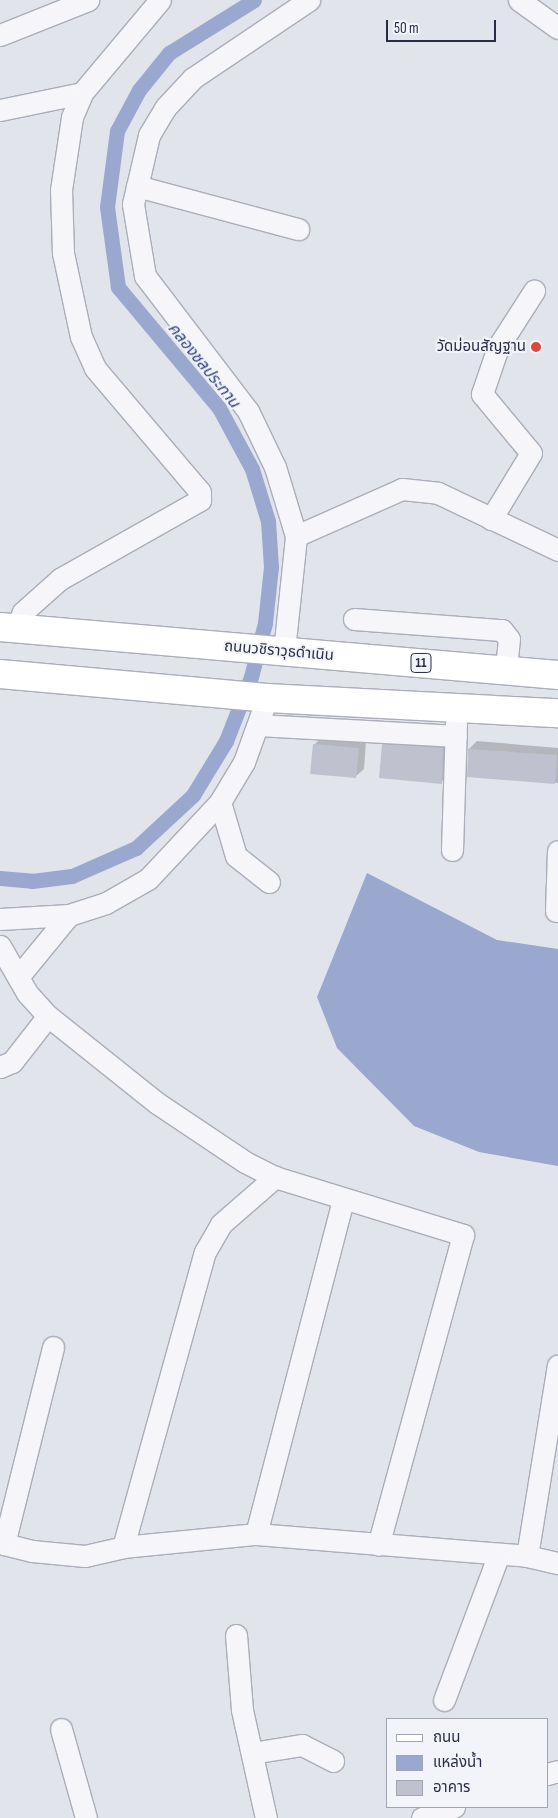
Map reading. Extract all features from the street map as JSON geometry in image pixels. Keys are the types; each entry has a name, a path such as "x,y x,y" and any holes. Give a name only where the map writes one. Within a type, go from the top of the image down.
{"main road":[{"name":"ถนนวชิราวุธดำเนิน","path":"8,628 558,675"},
{"path":"0,674 267,698 558,713"}],"street":[{"path":"0,35 88,0"},
{"path":"8,628 60,579 200,500 200,492 95,368 81,337 63,254 61,190 72,117 82,93 160,0"},
{"path":"284,651 296,536 275,467 248,411 145,276 133,204 149,135 165,108 193,78 308,0"},
{"path":"519,0 558,28"},
{"path":"0,110 82,93"},
{"path":"138,186 298,229"},
{"path":"491,519 531,453 482,394 498,347 534,291"},
{"path":"296,536 402,489 438,493 558,550"},
{"path":"354,619 502,630 509,639 506,670"},
{"path":"0,919 69,915 106,903 148,879 220,802 244,762 259,725 267,698"},
{"path":"452,850 456,707"},
{"path":"259,725 456,736"},
{"path":"220,802 236,856 269,882"},
{"path":"556,911 558,851"},
{"path":"18,977 69,915"},
{"path":"0,946 18,977 48,1016 157,1103 275,1177 463,1235 378,1545"},
{"path":"0,1067 12,1062 48,1016"},
{"path":"123,1547 205,1252 221,1224 275,1177"},
{"path":"256,1534 343,1199"},
{"path":"53,1347 2,1540 85,1556 123,1547 256,1534 527,1556 558,1562"},
{"path":"527,1556 558,1365"},
{"path":"444,1700 499,1554"},
{"path":"236,1635 242,1710 266,1818"},
{"path":"61,1729 86,1818"},
{"path":"252,1753 302,1744 333,1761"},
{"path":"422,1818 451,1808"}],"water":[{"path":"367,873 497,940 558,949 558,1166 479,1152 414,1126 337,1048 317,997"}],"building":[{"path":"313,744 359,748 356,778 310,774"},
{"path":"382,744 443,748 442,784 379,778"},
{"path":"468,749 557,755 555,784 467,777"}],"waterway":[{"name":"คลองชลประทาน","path":"0,878 32,881 72,876 136,848 193,795 226,741 251,677 265,623 271,567 268,521 252,469 219,408 118,287 107,207 117,131 139,90 169,53 254,0"}],"place":[{"name":"วัดม่อนสัญฐาน","path":"536,347"}]}
